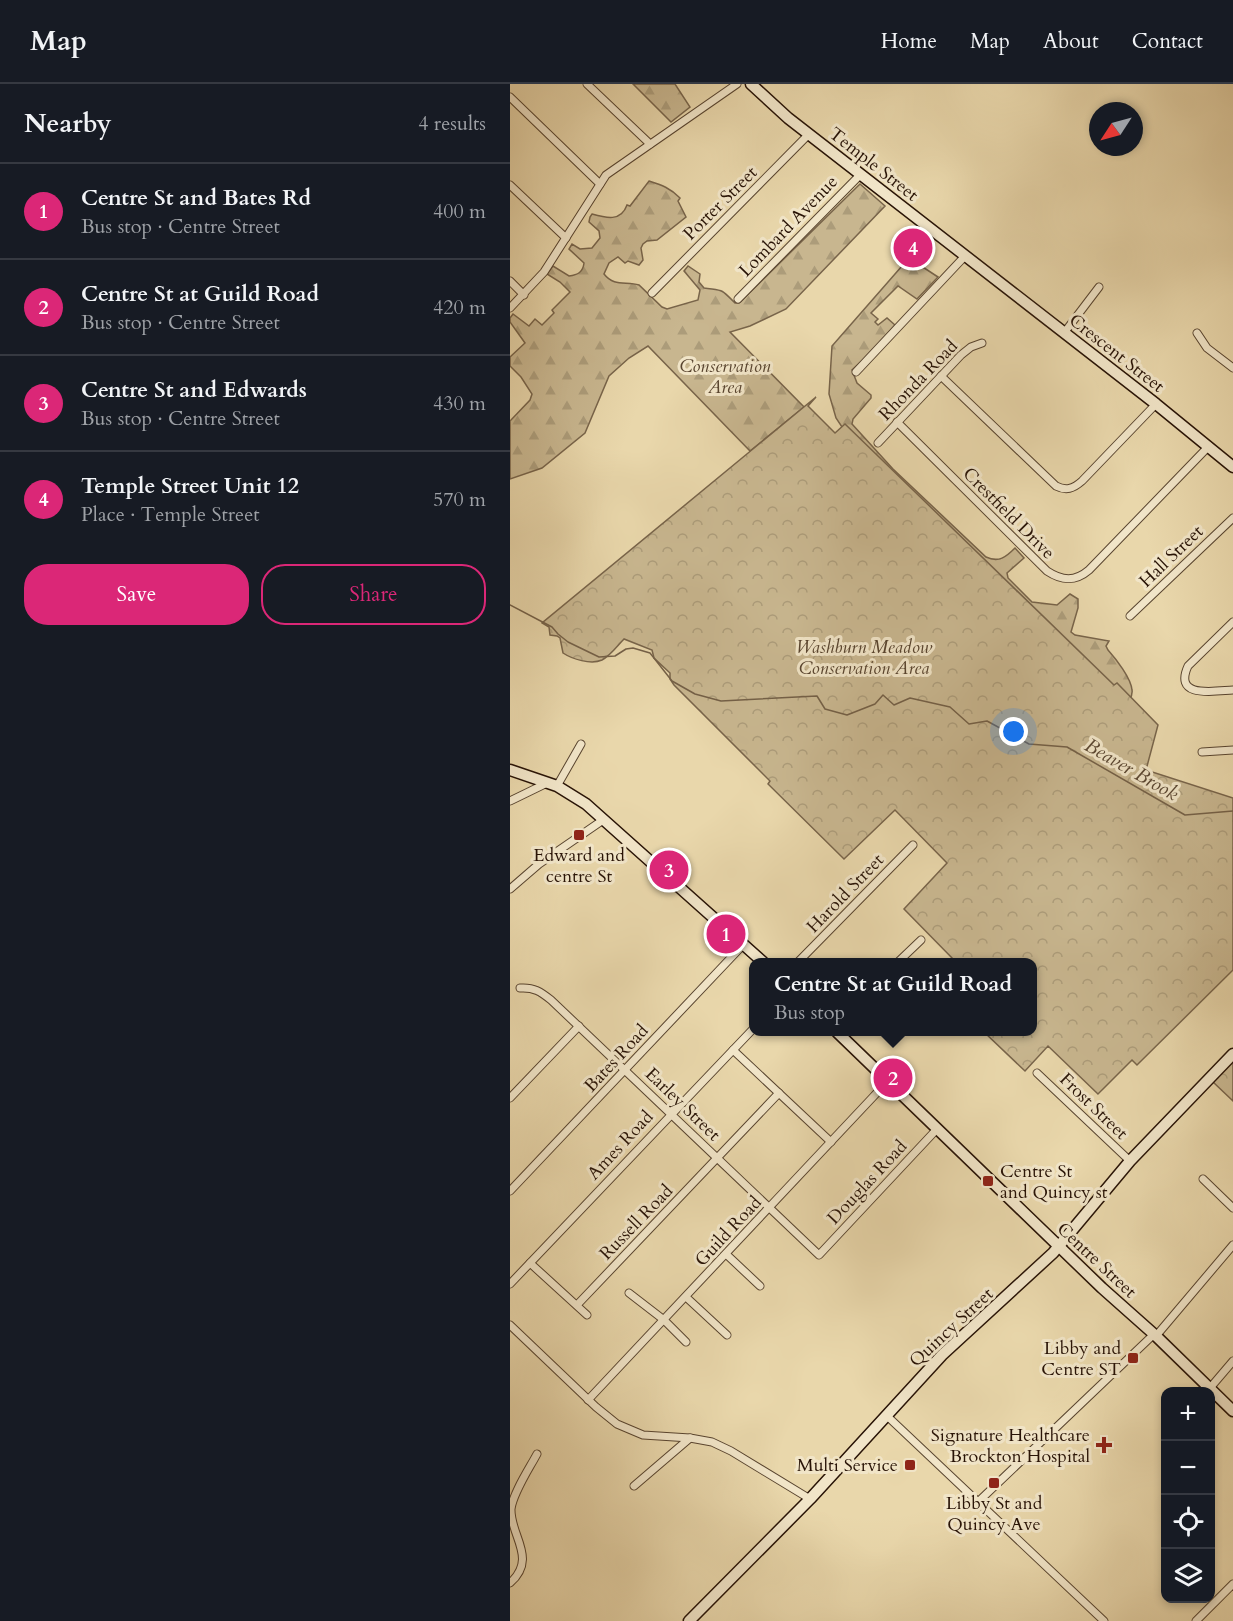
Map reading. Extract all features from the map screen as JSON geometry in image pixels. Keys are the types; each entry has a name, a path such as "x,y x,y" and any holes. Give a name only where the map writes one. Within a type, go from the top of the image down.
{"main road":[{"name":"Temple Street","path":"751,84 766,100 979,267"},
{"name":"Crescent Street","path":"979,267 1156,404 1233,467"},
{"path":"510,770 552,784 586,804 757,958"},
{"name":"Centre Street","path":"842,1036 1111,1297 1209,1387"},
{"name":"Quincy Street","path":"689,1621 810,1499 942,1355 1037,1270 1059,1247 1130,1161 1233,1054"},
{"name":"Centre Street","path":"1215,1393 1233,1411"}],"street":[{"path":"587,84 650,144"},
{"path":"510,308 544,272 600,183 615,167 737,84"},
{"path":"510,97 600,183"},
{"name":"Porter Street","path":"652,293 809,134"},
{"name":"Lombard Avenue","path":"738,299 860,175"},
{"path":"510,185 566,238"},
{"path":"856,372 965,256"},
{"path":"510,281 524,295"},
{"path":"1064,333 1099,287"},
{"path":"1197,333 1207,348 1233,368"},
{"name":"Rhonda Road","path":"878,443 966,350 982,343"},
{"path":"941,376 1061,489 1073,488 1082,481 1156,404"},
{"name":"Crestfield Drive","path":"897,423 1047,572 1067,580 1081,576 1089,570 1209,446"},
{"name":"Hall Street","path":"1130,616 1233,518"},
{"path":"1233,622 1188,666 1184,675 1185,682 1190,688 1205,691 1233,690"},
{"path":"510,801 552,784 581,744"},
{"path":"1203,752 1233,750"},
{"path":"510,889 539,864 603,820"},
{"name":"Harold Street","path":"803,958 913,845"},
{"path":"903,958 921,940"},
{"name":"Bates Road","path":"510,1191 743,945"},
{"name":"Earley Street","path":"520,988 537,989 579,1026 819,1255"},
{"path":"510,1098 579,1026"},
{"name":"Ames Road","path":"510,1284 749,1032"},
{"path":"733,1050 831,1142"},
{"name":"Frost Street","path":"1037,1073 1130,1161"},
{"name":"Guild Road","path":"588,1400 888,1081"},
{"name":"Russell Road","path":"577,1305 779,1093"},
{"name":"Douglas Road","path":"819,1255 937,1129"},
{"path":"1203,1179 1233,1208"},
{"path":"979,1501 1151,1337 1156,1336 1233,1245"},
{"path":"726,1254 760,1286"},
{"path":"530,1263 587,1315"},
{"path":"629,1293 664,1320 686,1342"},
{"path":"686,1297 727,1335"},
{"path":"510,1325 610,1419 634,1432 651,1436 705,1440 724,1448 810,1499"},
{"path":"1211,1387 1233,1361"},
{"path":"886,1415 1104,1621"},
{"path":"634,1486 690,1438"},
{"path":"510,1583 520,1568 522,1554 512,1521 511,1509 537,1454"},
{"path":"1196,1621 1233,1584"}],"green space":[{"path":"633,84 675,84 690,107 671,122"},
{"name":"Conservation Area","path":"649,181 666,187 680,198 678,201 686,217 657,240 643,244 641,248 643,260 639,265 628,261 625,263 618,257 609,263 604,274 612,281 639,285 667,309 698,300 700,290 684,271 688,266 700,274 699,282 704,288 721,291 735,303 739,303 860,184 885,206 786,309 750,326 730,332 804,407 750,451 648,346 629,358 609,376 585,433 542,468 510,479 510,421 530,400 532,394 521,377 510,366 510,357 525,343 510,322 510,318 513,314 529,326 535,319 542,325 554,313 552,310 570,292 547,274 553,266 569,276 580,272 584,263 569,249 572,244 580,249 592,248 600,238 599,231 589,222 592,214 612,217 621,214"},
{"path":"909,258 938,277 917,299 898,286 871,313 878,319 875,322 878,325 887,318 895,325 877,347 852,370 857,383 871,395 871,398 853,419 852,424 893,469 986,557 1002,558 1015,548 1024,558 1007,573 1008,578 1032,602 1057,605 1070,594 1078,599 1078,608 1071,632 1075,635 1109,641 1106,646 1108,650 1123,669 1131,685 1132,694 1128,704 848,436 836,418 829,394 832,346"},
{"name":"Washburn Meadow Conservation Area","path":"816,397 808,406 835,433 845,424 1114,685 1117,683 1158,725 1146,770 1233,798 1233,970 1137,1065 1132,1060 1098,1094 1048,1046 1025,1071 988,1036 1037,1036 1037,958 952,958 904,909 947,863 895,810 844,859 768,784 770,781 674,685 670,679 670,673 654,658 652,650 624,639 602,660 582,661 563,653 560,638 550,635 549,627 542,623"},
{"path":"1233,1061 1233,1101 1213,1082"}],"waterway":[{"name":"Beaver Brook","path":"510,605 552,627 568,642 599,657 615,656 626,649 633,648 650,653 672,681 695,694 721,701 817,696 825,709 847,715 875,704 883,695 894,705 910,698 950,707 969,724 987,721 1029,744 1067,747 1185,815 1233,811"}],"place":[{"name":"Temple Street Unit 12","path":"913,248"},
{"name":"Edward and centre St","path":"579,835"},
{"name":"Centre St and Edwards","path":"669,870"},
{"name":"Centre St and Bates Rd","path":"726,934"},
{"name":"Centre St at Guild Road","path":"893,1078"},
{"name":"Centre St and Quincy st","path":"988,1181"},
{"name":"Libby and Centre ST","path":"1133,1358"},
{"name":"Signature Healthcare Brockton Hospital","path":"1104,1445"},
{"name":"Multi Service","path":"910,1465"},
{"name":"Libby St and Quincy Ave","path":"994,1483"}]}
